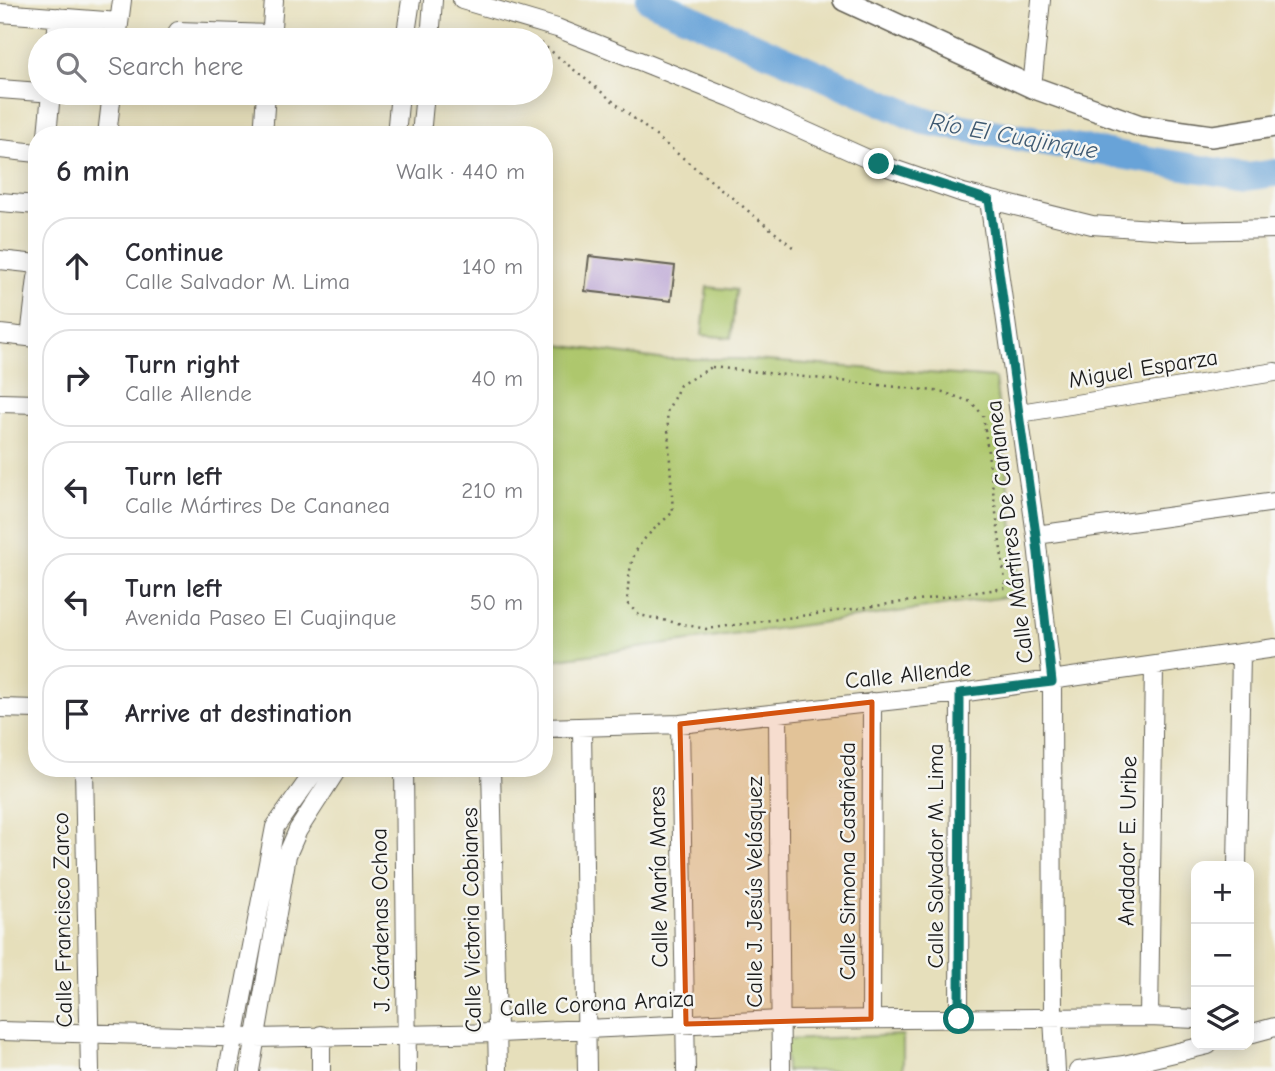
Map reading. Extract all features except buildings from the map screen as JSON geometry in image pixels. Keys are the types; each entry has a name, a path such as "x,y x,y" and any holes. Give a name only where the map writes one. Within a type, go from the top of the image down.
{"street":[{"path":"118,28 122,0"},
{"path":"272,28 274,0"},
{"path":"407,28 411,0"},
{"path":"431,28 433,0"},
{"path":"462,0 557,28 732,98 879,164 989,200 1092,225 1183,232 1275,229"},
{"path":"844,0 1032,87 1140,126 1212,136 1275,127"},
{"path":"1032,87 1041,0"},
{"path":"0,13 58,17 105,28"},
{"path":"57,28 58,17"},
{"path":"0,89 28,92"},
{"path":"48,126 50,105"},
{"path":"108,126 111,105"},
{"path":"264,126 266,105"},
{"path":"397,126 399,105"},
{"path":"422,126 424,105"},
{"path":"0,149 28,152"},
{"name":"Calle Mártires De Cananea","path":"989,200 1036,535 1052,682 1053,1018 1056,1071"},
{"path":"0,202 28,204"},
{"path":"0,260 28,263"},
{"path":"0,334 28,337"},
{"name":"Miguel Esparza","path":"1020,413 1275,372"},
{"path":"0,403 28,404"},
{"path":"1036,535 1275,502"},
{"name":"Calle Allende","path":"553,729 680,724 960,693 1052,682 1275,648"},
{"path":"1237,861 1241,653"},
{"name":"Andador E. Uribe","path":"1149,1017 1154,666"},
{"name":"Calle Salvador M. Lima","path":"959,1019 960,693"},
{"name":"Calle Simona Castañeda","path":"870,1019 872,702"},
{"path":"0,708 28,709"},
{"name":"Calle J. Jesús Velásquez","path":"778,713 780,1071"},
{"name":"Calle María Mares","path":"680,724 687,1071"},
{"path":"582,729 587,1071"},
{"name":"Calle Francisco Zarco","path":"84,777 90,1071"},
{"path":"228,1071 275,827 311,777"},
{"path":"250,1071 287,855 298,830 332,777"},
{"name":"J. Cárdenas Ochoa","path":"404,777 407,1071"},
{"name":"Calle Victoria Cobianes","path":"491,777 498,1071"},
{"name":"Calle Corona Araiza","path":"0,1031 256,1038 499,1033 780,1020 1191,1019"},
{"path":"321,1035 321,1071"},
{"path":"1078,1071 1123,1068 1191,1050"}],"path":[{"path":"553,53 794,248"},
{"path":"712,367 837,378 943,392 971,402 983,415 1006,587 706,629 639,615 627,603 629,563 643,539 674,512 667,412 680,385 712,367"}],"highlighted area":[{"path":"872,702 871,1019 686,1024 680,724"}],"green space":[{"path":"707,287 736,290 731,338 702,335"},
{"path":"553,344 659,359 738,359 995,378 1021,595 553,660"},
{"path":"903,1035 903,1071 786,1071 785,1040"}],"waterway":[{"name":"Río El Cuajinque","path":"650,0 924,121 1247,177 1275,173"}],"route":[{"path":"879,164 989,200 1036,535 1052,682 960,693 959,1019"}]}
